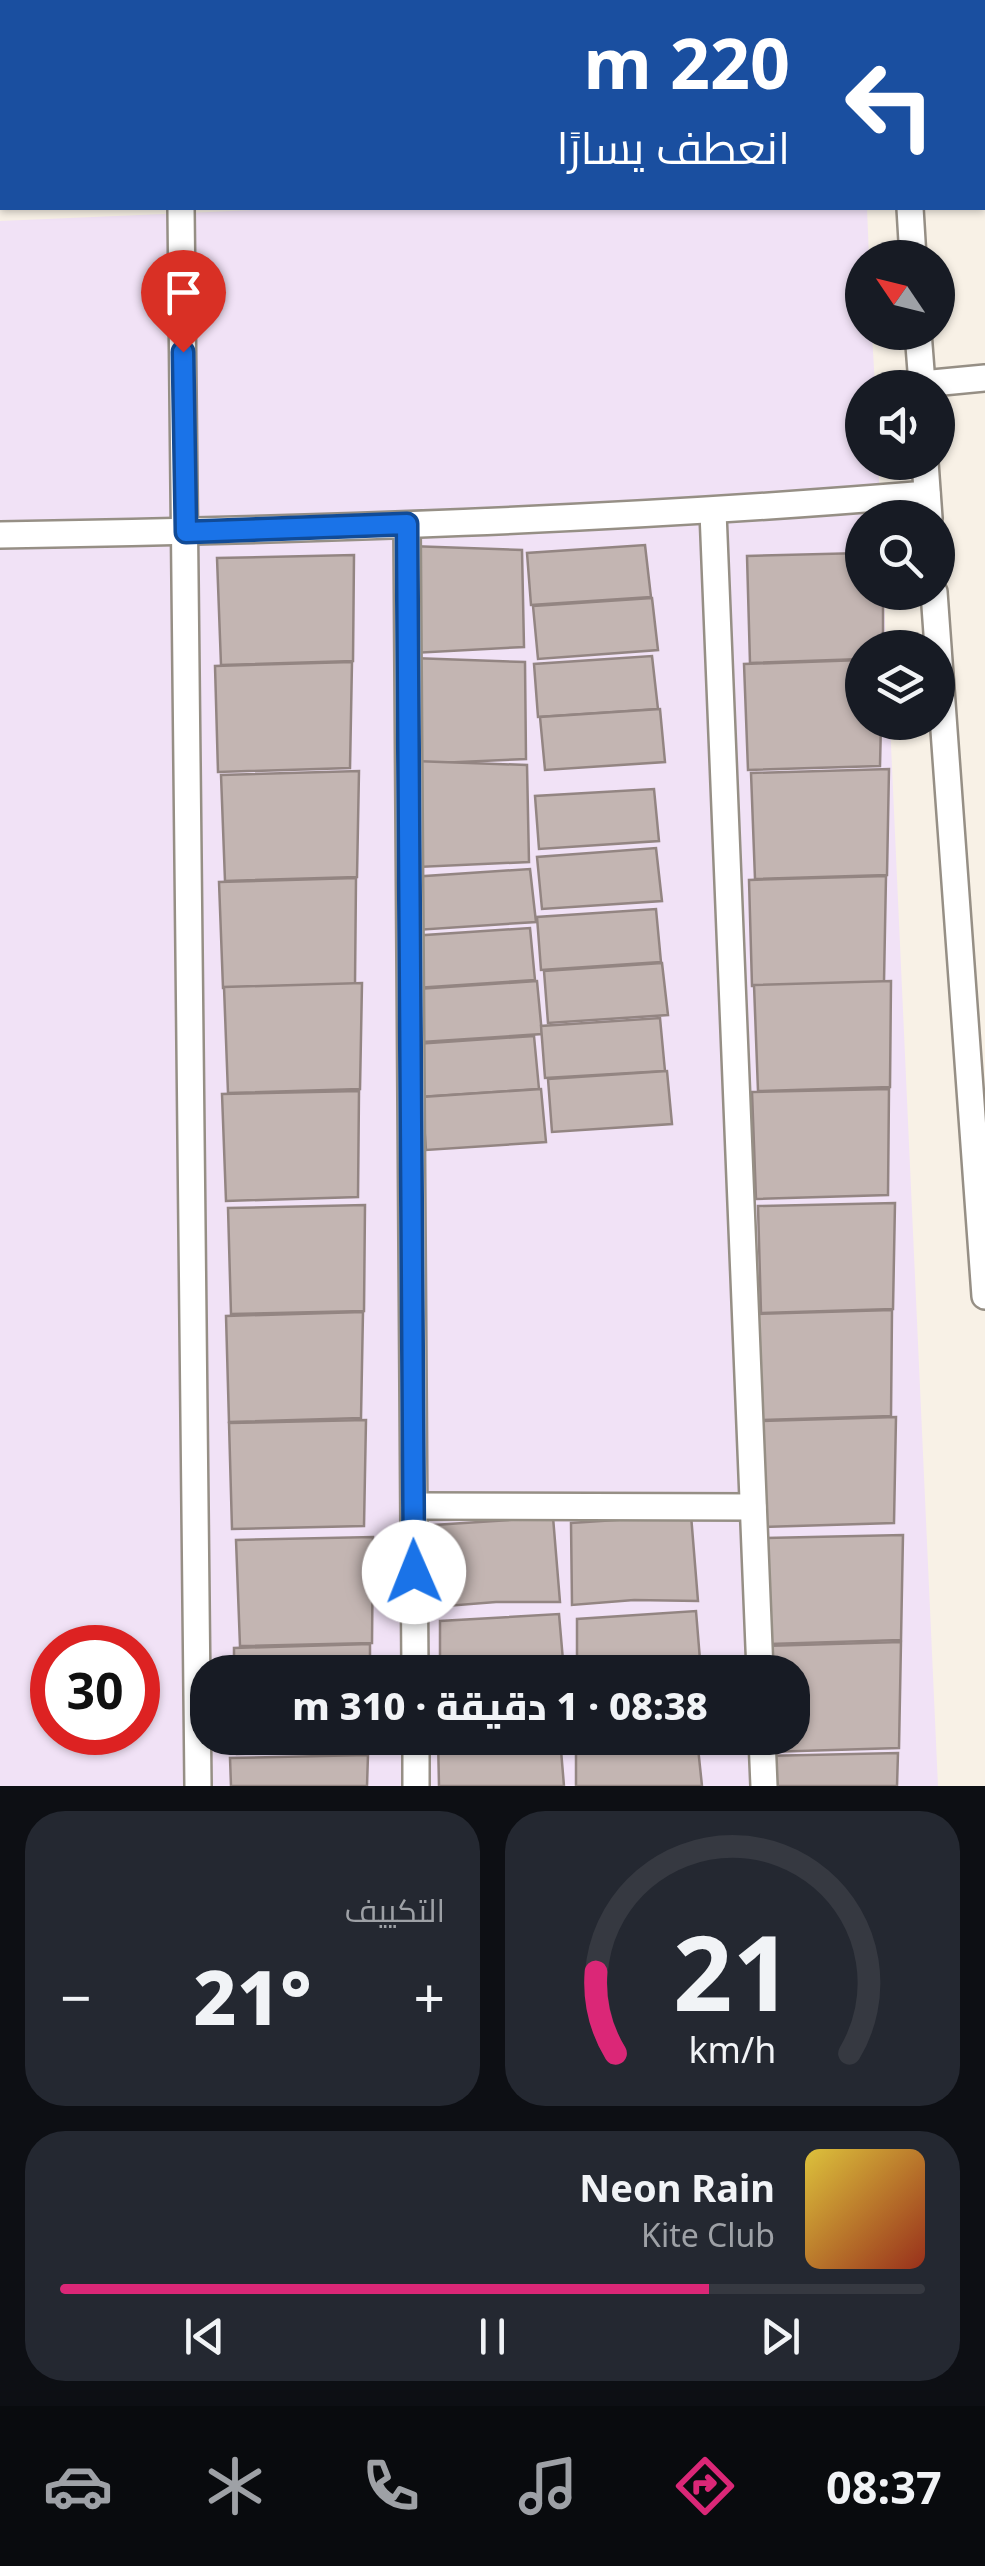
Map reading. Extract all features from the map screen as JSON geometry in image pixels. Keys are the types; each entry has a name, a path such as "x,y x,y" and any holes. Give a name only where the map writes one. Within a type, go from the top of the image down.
{"street":[{"path":"181,210 198,1786"},
{"path":"910,210 912,240"},
{"path":"955,382 985,378"},
{"path":"0,535 845,508"},
{"path":"713,512 759,1655"},
{"path":"407,524 415,1655"},
{"path":"935,610 985,1296"},
{"path":"414,1506 753,1507"},
{"path":"416,1755 416,1786"},
{"path":"763,1755 764,1786"}],"shaded area":[{"path":"258,210 867,210 868,240 845,240 845,350 873,350 874,370 845,370 845,480 879,480 880,500 845,500 845,610 885,610 885,630 845,630 845,740 891,740 938,1786 0,1786 0,221"}],"building":[{"path":"645,545 651,597 531,605 527,553"},
{"path":"409,546 522,550 524,647 413,653"},
{"path":"845,553 845,610 883,610 883,630 845,630 845,660 750,663 747,556"},
{"path":"354,555 353,661 221,665 217,558"},
{"path":"652,598 658,650 538,659 533,606"},
{"path":"652,656 658,709 538,717 534,664"},
{"path":"412,658 525,662 526,759 415,764"},
{"path":"845,661 845,740 881,740 880,766 748,770 744,664"},
{"path":"352,662 350,768 218,772 215,666"},
{"path":"660,709 665,762 545,770 540,717"},
{"path":"414,761 527,765 529,862 418,867"},
{"path":"889,769 887,875 755,879 751,773"},
{"path":"359,771 357,877 225,881 221,775"},
{"path":"654,789 659,841 539,849 535,796"},
{"path":"656,848 662,901 542,909 537,857"},
{"path":"530,869 536,922 416,930 411,877"},
{"path":"886,876 884,982 752,986 749,880"},
{"path":"356,878 355,984 223,988 219,882"},
{"path":"656,909 661,962 541,970 537,917"},
{"path":"530,928 535,980 415,988 411,936"},
{"path":"662,963 668,1015 548,1023 544,971"},
{"path":"537,981 542,1034 422,1042 417,989"},
{"path":"891,981 890,1087 758,1091 754,985"},
{"path":"362,983 360,1089 228,1093 224,987"},
{"path":"660,1018 665,1071 545,1078 541,1026"},
{"path":"534,1036 539,1089 419,1097 415,1044"},
{"path":"667,1071 672,1124 552,1132 548,1079"},
{"path":"541,1089 546,1142 426,1150 422,1097"},
{"path":"889,1089 888,1195 756,1199 752,1092"},
{"path":"359,1091 358,1197 226,1201 222,1094"},
{"path":"895,1203 893,1309 761,1313 758,1206"},
{"path":"365,1205 364,1311 231,1314 228,1208"},
{"path":"892,1310 891,1416 759,1420 755,1314"},
{"path":"363,1312 361,1418 229,1422 226,1316"},
{"path":"896,1417 894,1523 762,1527 758,1421"},
{"path":"366,1420 364,1526 232,1529 229,1423"},
{"path":"691,1515 698,1601 634,1600 572,1605 571,1523"},
{"path":"553,1517 560,1602 434,1607 434,1525"},
{"path":"903,1535 901,1640 769,1644 766,1538"},
{"path":"373,1537 372,1643 240,1646 236,1540"},
{"path":"696,1611 700,1655 577,1655 577,1619"},
{"path":"559,1614 563,1655 440,1655 440,1621"},
{"path":"901,1642 899,1748 810,1751 810,1655 763,1655 763,1646"},
{"path":"370,1644 370,1655 234,1655 234,1648"},
{"path":"898,1753 897,1786 761,1786 760,1756"},
{"path":"368,1755 367,1786 231,1786 230,1758"},
{"path":"438,1755 561,1755 564,1786 439,1786"},
{"path":"576,1755 699,1755 702,1786 576,1786"}],"route":[{"path":"183,352 186,532 407,524 414,1572"}]}
